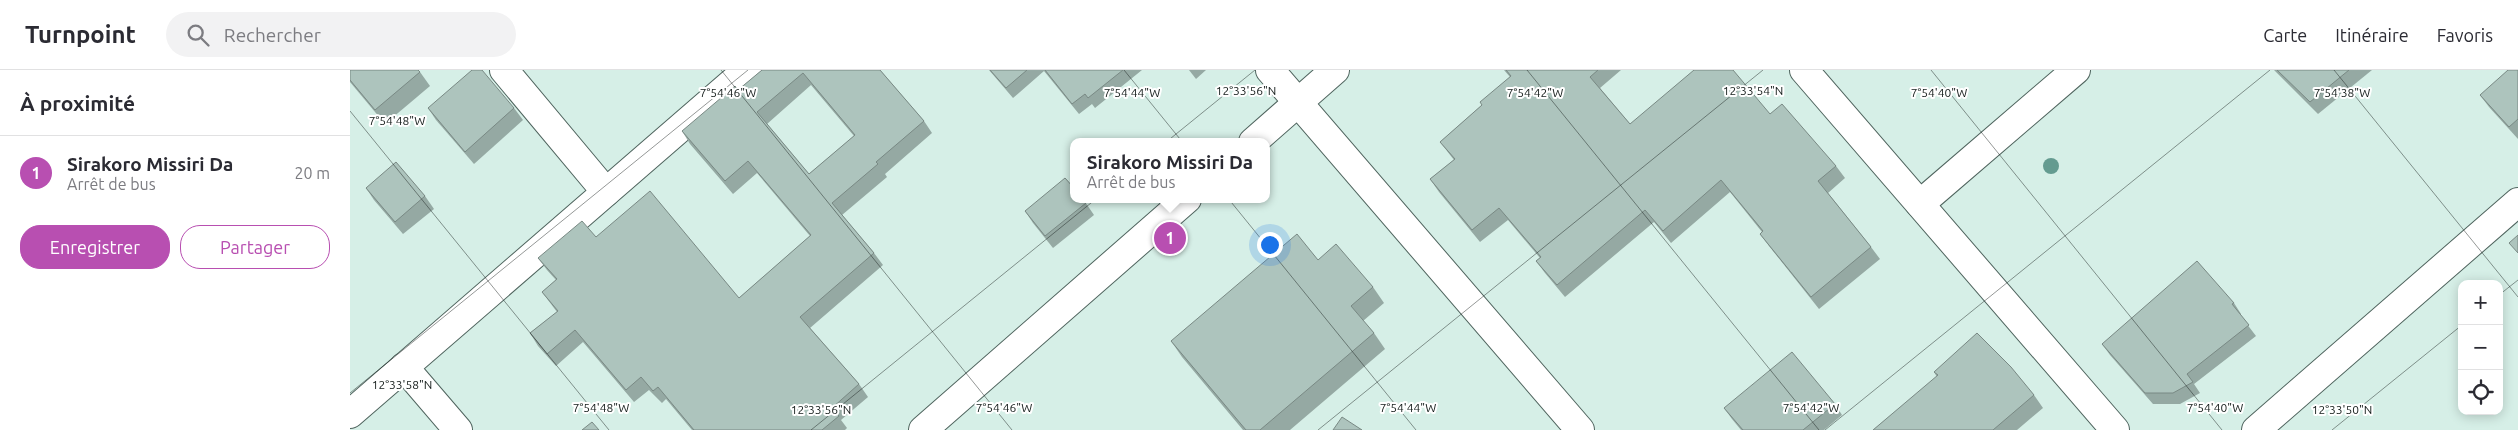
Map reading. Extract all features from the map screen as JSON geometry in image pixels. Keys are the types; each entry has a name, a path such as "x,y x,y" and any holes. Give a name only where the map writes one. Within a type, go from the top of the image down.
{"street":[{"path":"504,70 606,192"},
{"path":"350,414 747,70"},
{"path":"1270,70 1580,430"},
{"path":"1258,138 1335,70"},
{"path":"1804,70 2115,430"},
{"path":"1920,204 2076,70"},
{"path":"2256,430 2518,202"},
{"path":"923,430 1182,203"},
{"path":"404,367 458,430"}],"building":[{"path":"350,70 418,70 420,72 375,110 350,80"},
{"path":"472,70 482,70 514,108 465,152 428,108"},
{"path":"762,70 880,70 924,121 832,203 874,253 800,317 859,384 832,408 839,416 822,430 694,430 658,387 653,391 641,377 626,390 575,330 547,354 530,333 558,311 542,292 557,279 538,258 582,221 596,237 650,191 739,298 811,235 748,161 725,181 682,131 735,86 738,90","holes":["803,73 855,135 809,174 757,112"]},
{"path":"990,70 1027,70 1006,88"},
{"path":"1045,70 1123,70 1088,98 1085,94 1072,104"},
{"path":"1506,70 1598,70 1590,77 1630,124 1694,70 1733,70 1770,114 1782,104 1836,166 1818,181 1871,247 1811,297 1760,234 1763,231 1721,180 1663,231 1645,210 1557,285 1536,261 1541,257 1499,208 1472,230 1430,179 1455,159 1440,142 1482,105 1480,102 1511,76"},
{"path":"2277,70 2349,70 2310,102"},
{"path":"2508,70 2518,70 2518,119 2509,127 2480,95"},
{"path":"396,162 425,196 395,222 366,188"},
{"path":"1065,178 1070,184 1070,203 1086,203 1045,236 1025,211"},
{"path":"1297,234 1318,260 1336,244 1373,287 1351,306 1374,333 1260,430 1246,430 1171,341"},
{"path":"2518,235 2518,253 2509,243"},
{"path":"2197,261 2234,303 2232,304 2249,325 2187,374 2193,382 2173,393 2145,393 2102,344"},
{"path":"1977,333 2011,367 2034,395 1993,430 1873,430 1938,375 1934,372"},
{"path":"1792,352 1835,404 1803,430 1743,430 1724,408"},
{"path":"1342,417 1362,430 1333,430"},
{"path":"592,422 599,430 582,430"}],"place":[{"name":"Sirakoro Missiri Da","path":"1170,238"}]}
